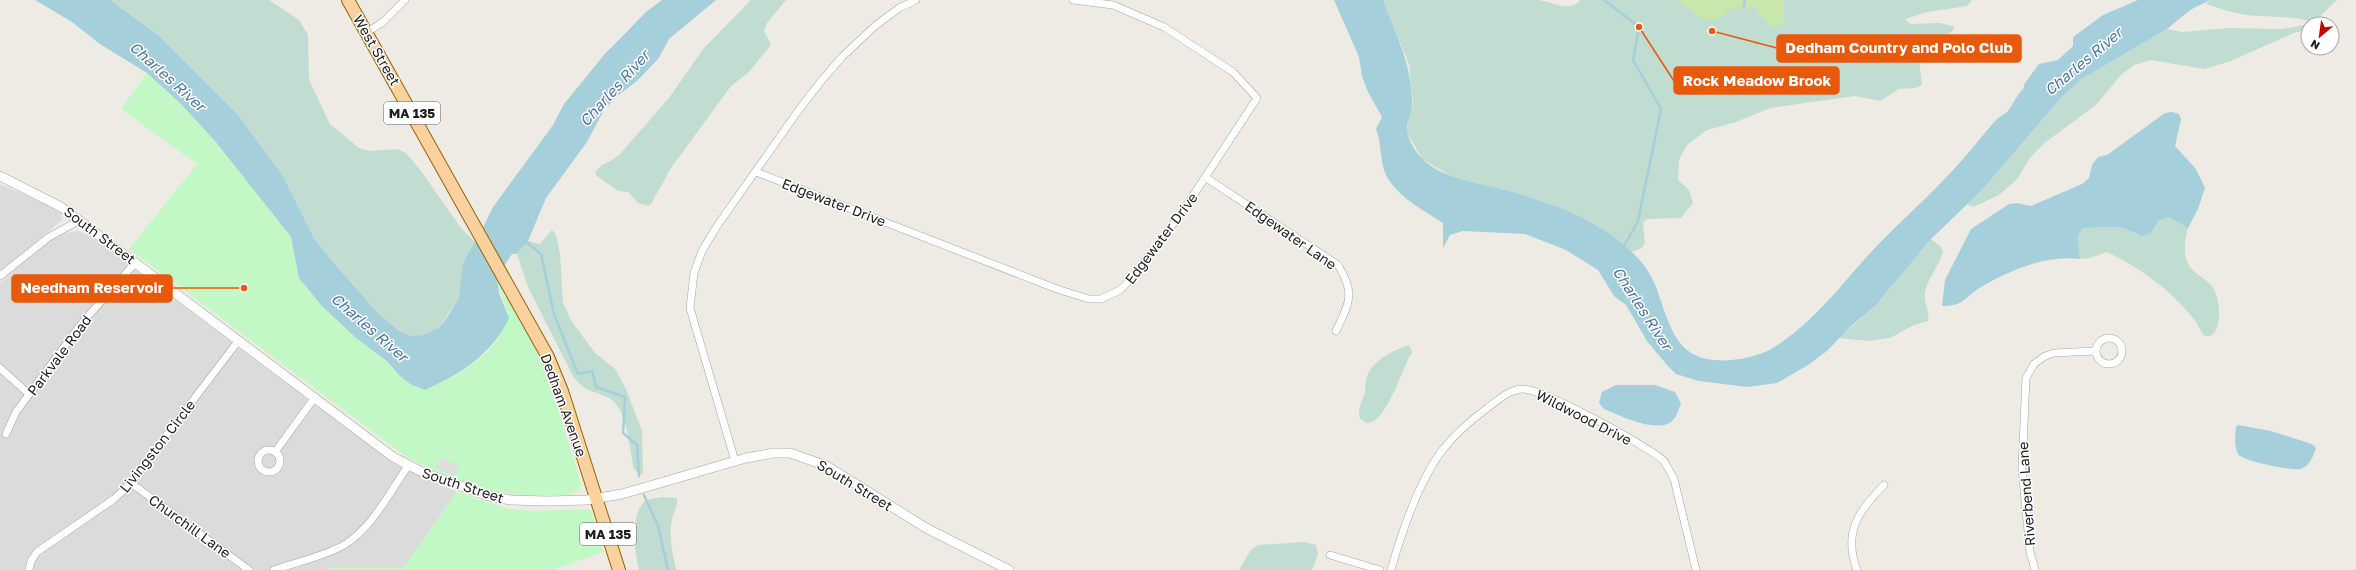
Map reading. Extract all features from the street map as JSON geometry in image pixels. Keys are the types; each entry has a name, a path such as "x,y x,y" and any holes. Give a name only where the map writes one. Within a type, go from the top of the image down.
{"main road":[{"name":"West Street","path":"348,0 489,250"},
{"name":"Dedham Avenue","path":"489,250 556,373 619,570"}],"street":[{"path":"366,32 383,22 405,0"},
{"path":"735,461 690,308 694,273 702,250 798,111 842,57 875,26 899,8 916,0"},
{"name":"Edgewater Drive","path":"756,172 1057,289 1089,299 1101,299 1120,290 1131,279 1185,208 1257,98 1233,72 1164,27 1113,5 1072,0"},
{"name":"South Street","path":"0,176 52,201 80,220 408,466 468,489 504,499 548,502 622,494 735,461 779,452 811,459 834,470 938,535 1009,570"},
{"name":"Edgewater Lane","path":"1205,177 1338,265 1349,287 1349,303 1336,331"},
{"path":"0,276 49,236 80,220"},
{"name":"Parkvale Road","path":"6,434 16,412 81,324 136,262"},
{"name":"Livingston Circle","path":"29,570 31,561 37,552 114,499 131,483 239,340"},
{"name":"Riverbend Lane","path":"2035,570 2030,552 2022,469 2026,378 2034,364 2045,356 2054,353 2095,351"},
{"path":"0,368 29,394"},
{"name":"Wildwood Drive","path":"1391,570 1420,491 1443,448 1466,424 1503,396 1516,390 1527,388 1552,397 1664,461 1674,479 1696,570"},
{"path":"275,452 315,397"},
{"path":"274,570 338,548 352,539 377,510 408,466"},
{"name":"Churchill Lane","path":"131,483 249,570"},
{"path":"1857,570 1851,550 1855,526 1866,503 1884,485"},
{"path":"1330,555 1380,570"}],"shaded area":[{"path":"0,184 45,204 61,213 62,220 0,272"},
{"path":"77,231 87,234 396,465 457,492 403,568 329,568 329,570 0,570 0,283 49,240 61,234"},
{"path":"440,458 459,465 455,476 435,468"}],"green space":[{"path":"110,0 269,0 299,20 308,35 309,80 330,124 359,148 370,151 397,149 406,153 421,171 461,228 475,242 468,253 459,297 439,328 422,335 411,336 399,331 377,312 315,240 283,176 239,116 158,35"},
{"path":"751,0 786,0 767,23 764,31 771,45 749,72 731,86 671,168 651,204 648,206 638,203 628,192 618,191 597,176 595,172 602,165 619,155 669,98 704,48"},
{"path":"1383,0 1539,0 1560,6 1571,6 1580,0 1677,0 1696,15 1710,21 1719,19 1733,7 1754,7 1770,25 1775,27 1784,23 1784,0 1972,0 1967,6 1927,12 1905,19 1910,24 1940,23 1955,27 1952,32 1923,46 1919,60 1922,85 1915,88 1899,89 1880,101 1855,96 1770,108 1736,122 1707,130 1687,145 1679,160 1678,180 1689,190 1693,203 1681,218 1647,219 1643,223 1645,243 1642,248 1631,252 1598,226 1559,208 1503,189 1470,183 1449,175 1422,159 1407,132 1408,117 1413,104 1409,64"},
{"path":"1604,0 1785,0 1785,35 1639,69"},
{"path":"2210,0 2337,0 2320,16 2300,16 2300,19 2240,14 2206,4"},
{"path":"2300,26 2300,32 2296,32 2231,61 2204,69 2151,60 2134,65 2121,75 2096,105 2043,144 2030,158 2017,179 1999,195 1973,207 1967,204 1981,191 2060,99 2080,80 2167,29 2182,32 2229,28 2283,29"},
{"path":"147,73 181,104 215,141 291,237 299,278 356,338 388,362 410,384 425,390 451,377 478,360 499,338 504,325 506,310 498,286 497,277 530,337 549,379 581,484 580,490 569,495 520,495 474,488 408,458 129,249 197,164 121,109"},
{"path":"2163,217 2168,217 2188,228 2185,240 2185,249 2189,265 2211,285 2217,296 2219,319 2214,332 2210,336 2205,336 2185,308 2165,289 2143,272 2107,252 2090,258 2080,259 2078,236 2083,228 2120,227 2137,235 2154,228"},
{"path":"552,230 556,235 560,254 563,303 572,322 595,353 615,369 626,389 642,431 643,474 639,474 634,469 627,430 620,411 615,403 609,398 582,386 573,376 528,287 517,254 528,241 540,244"},
{"path":"1931,239 1941,247 1943,251 1925,291 1928,321 1912,326 1890,338 1868,341 1839,338 1876,305"},
{"path":"1409,345 1412,352 1388,404 1374,421 1367,423 1360,419 1359,409 1365,392 1366,379 1369,372 1383,357"},
{"path":"457,492 505,508 531,511 591,509 604,552 553,570 329,570 329,568 403,568"},
{"path":"652,498 677,498 677,504 671,526 671,545 676,570 639,570 635,545 636,517 639,509 645,501"},
{"path":"1305,542 1316,545 1318,554 1312,570 1239,570 1251,550 1258,545"}],"water":[{"name":"Charles River","path":"35,0 110,0 158,35 239,116 283,176 315,240 336,265 377,312 399,331 411,336 422,335 439,328 448,316 459,297 463,265 493,207 553,125 564,104 604,55 646,12 662,0 716,0 669,39 658,59 637,81 617,96 604,110 587,142 546,198 528,241 517,254 512,254 497,277 499,293 509,318 494,343 474,362 425,390 410,384 400,376 388,362 356,338 322,306 299,278 291,237 215,141 181,104 147,73 100,44 72,22"},
{"name":"Charles River","path":"1334,0 1383,0 1398,37 1409,75 1412,106 1407,126 1408,135 1415,150 1425,161 1438,170 1452,176 1513,192 1557,207 1589,221 1605,231 1631,251 1646,268 1657,289 1675,336 1682,345 1691,353 1700,357 1731,360 1742,359 1763,353 1784,341 1797,331 1831,298 1873,250 1954,169 1996,120 2007,112 2039,64 2058,60 2073,46 2073,37 2103,15 2138,0 2210,0 2190,10 2167,29 2080,80 2060,99 1981,191 1931,239 1876,305 1850,327 1827,351 1808,365 1777,383 1747,387 1699,381 1676,374 1647,341 1626,305 1614,296 1598,270 1566,250 1525,234 1463,231 1450,235 1443,248 1443,223 1407,199 1386,176 1376,129 1382,117 1368,92 1362,76 1359,57"},
{"path":"2172,112 2179,114 2181,119 2175,146 2196,169 2205,188 2198,209 2188,228 2168,217 2160,220 2149,234 2141,236 2120,227 2083,228 2078,236 2080,259 2054,259 2029,265 2004,275 1981,287 1960,303 1950,306 1942,306 1945,280 1971,229 2009,204 2017,203 2031,206 2082,184 2089,178 2092,165 2098,157 2107,155 2165,113"},
{"path":"1616,385 1655,385 1675,392 1681,403 1677,414 1673,420 1667,424 1659,426 1630,420 1604,409 1599,403 1602,392"},
{"path":"2238,425 2271,431 2312,444 2316,448 2309,464 2300,469 2268,465 2248,460 2238,454 2236,448 2236,427"}],"waterway":[{"path":"1604,0 1639,27 1633,60 1661,109 1638,221 1623,248"},
{"path":"1744,6 1745,0"},
{"path":"525,241 541,254 554,314 578,374 592,371 596,387 625,397 623,433 637,445 639,476"},
{"path":"644,495 658,526 668,570"}],"place":[{"name":"Rock Meadow Brook","path":"1639,27"},
{"name":"Dedham Country and Polo Club","path":"1712,31"},
{"name":"Needham Reservoir","path":"244,288"}]}
